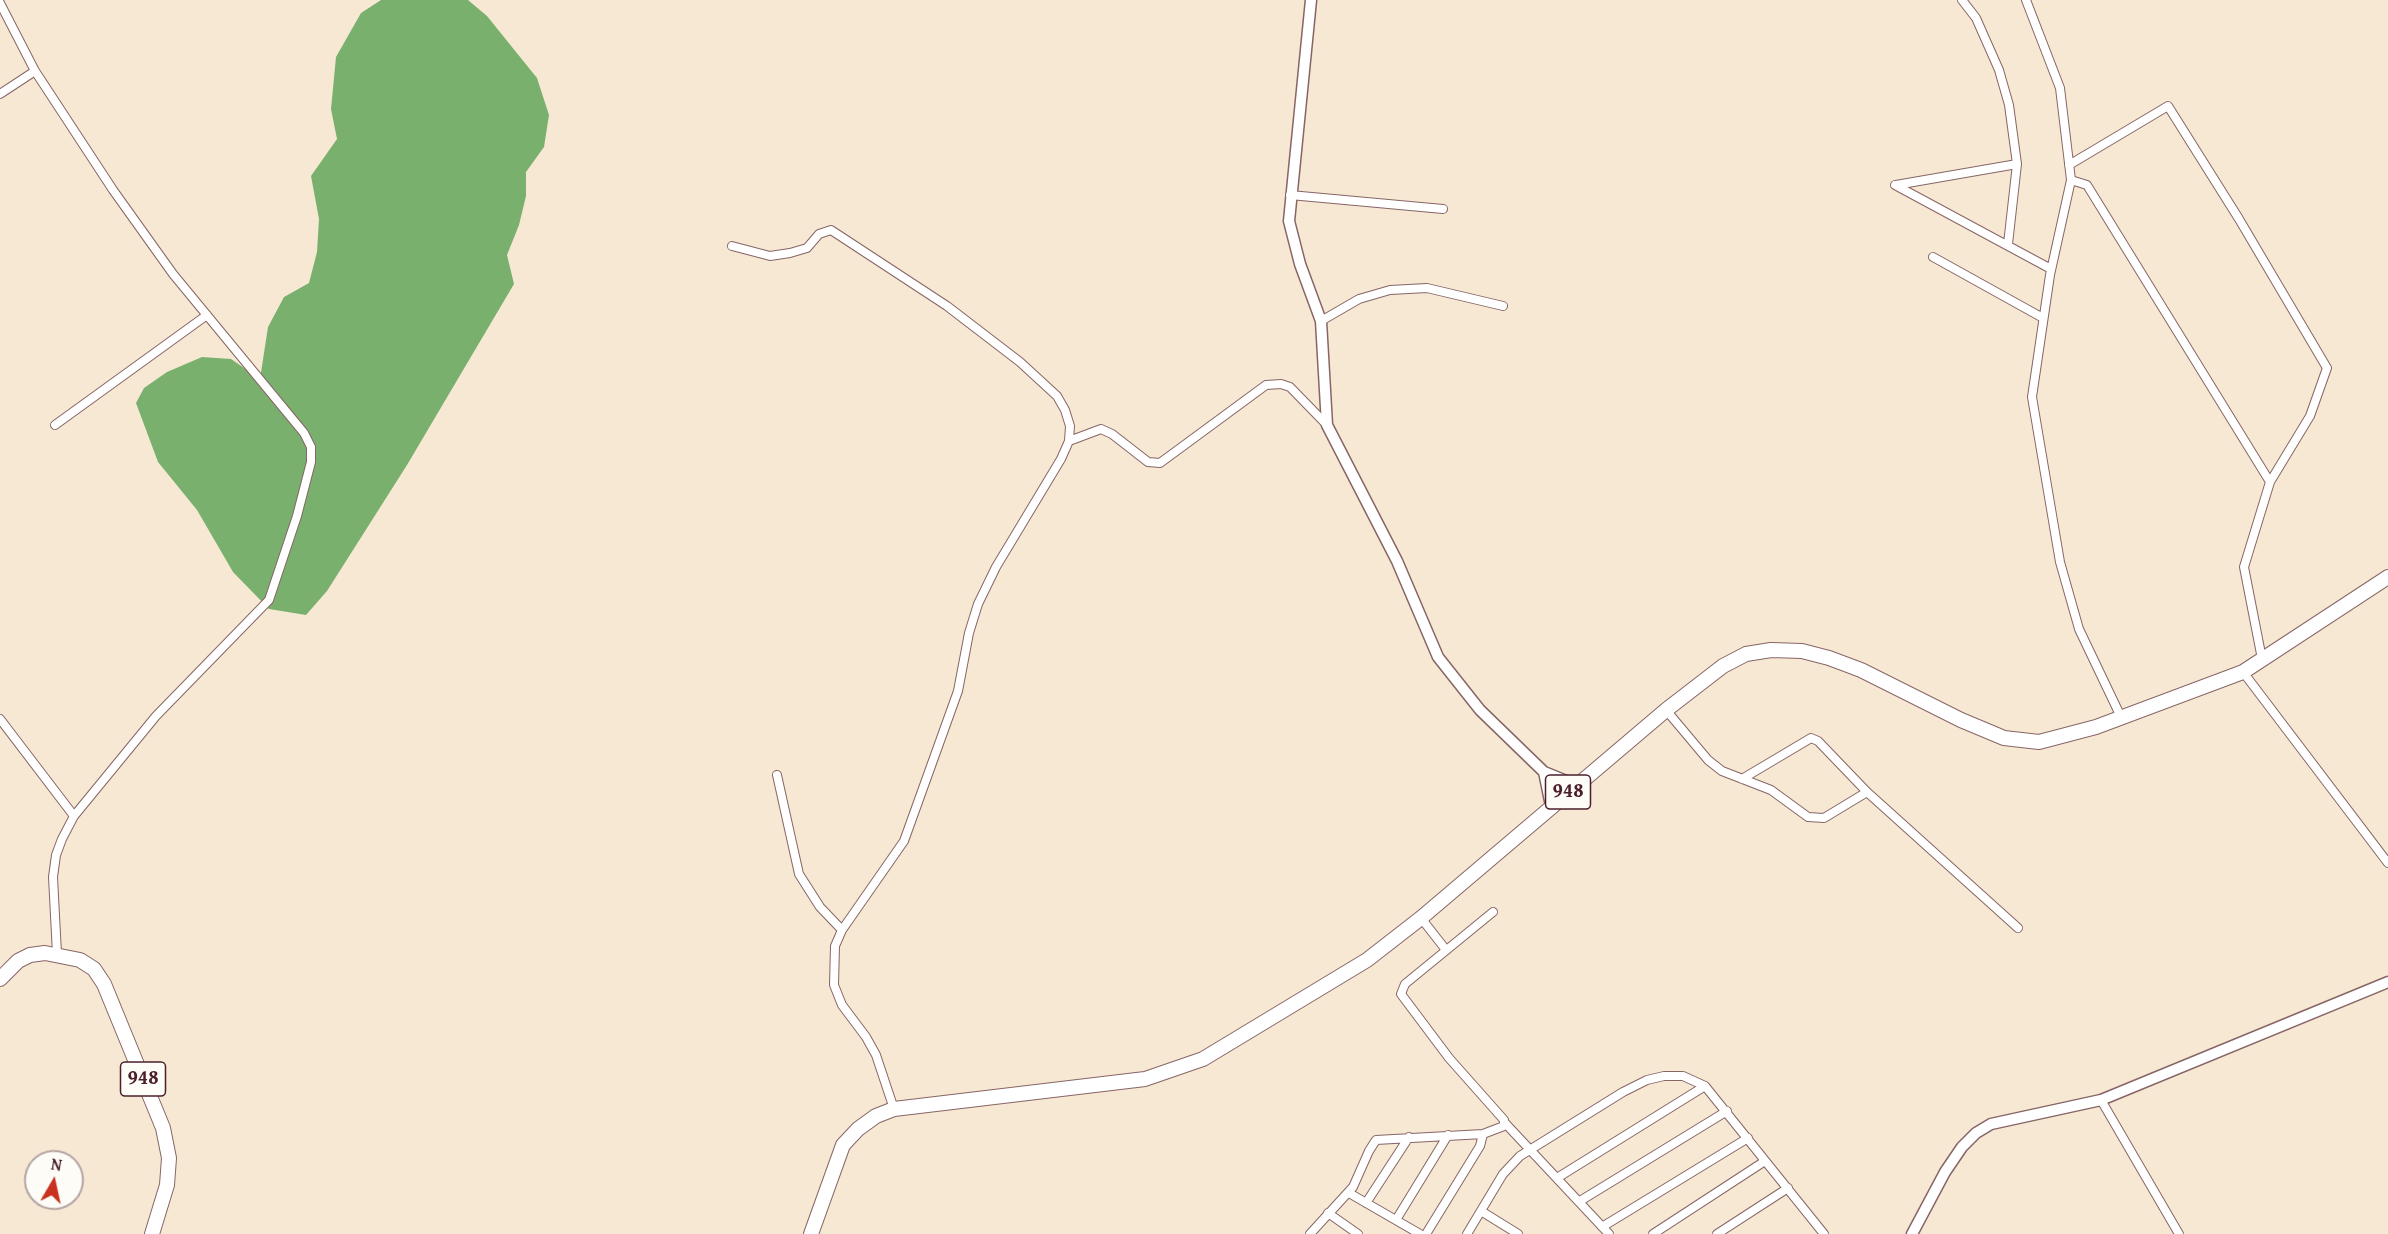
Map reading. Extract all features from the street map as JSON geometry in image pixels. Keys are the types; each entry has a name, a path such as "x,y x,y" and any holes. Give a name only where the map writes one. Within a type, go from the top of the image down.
{"main road":[{"name":"948","path":"811,1234 843,1145 858,1129 876,1116 894,1109 1145,1079 1177,1070 1203,1059 1367,960 1421,918 1665,710 1723,666 1746,654 1771,650 1802,651 1861,670 2004,738 2039,742 2121,717 2243,672 2388,577"},
{"name":"948","path":"0,979 18,961 30,955 57,954 80,960 94,969 104,984 163,1128 170,1158 167,1185 152,1234"}],"street":[{"path":"1311,0 1289,221 1292,240 1321,321 1327,425"},
{"path":"1962,0 1976,18 2000,70 2009,105 2017,164 2008,244"},
{"path":"2026,0 2060,88 2071,180 2051,269 2032,397 2060,562 2079,629 2121,717"},
{"path":"0,3 35,71 113,190 207,315 304,433 311,447 311,462 297,516 281,572 269,600 156,716 75,816 56,855 53,900 57,954"},
{"path":"0,94 35,71"},
{"path":"2069,165 2168,106 2239,219 2326,368 2310,416 2270,482 2244,567 2262,659"},
{"path":"2017,164 1895,185 2051,269"},
{"path":"2071,180 2087,184 2270,482"},
{"path":"1290,195 1443,209"},
{"path":"732,246 770,256 807,248 819,234 831,230 946,306 1042,381 1057,396 1070,426 1069,441 1061,459 996,567 978,604 955,700 904,841 842,930 835,946 834,985 842,1005 866,1037 876,1055 894,1109"},
{"path":"1933,256 2043,318"},
{"path":"1321,321 1359,299 1390,290 1427,288 1503,306"},
{"path":"55,424 207,315"},
{"path":"1069,441 1101,429 1112,434 1148,462 1160,463 1266,385 1281,384 1290,387 1327,425 1397,561 1438,657 1480,710 1544,772 1576,785"},
{"path":"2243,672 2388,863"},
{"path":"1665,710 1708,760 1722,771 1772,790 1808,817 1816,819 1835,813 1867,792"},
{"path":"0,719 75,816"},
{"path":"1742,779 1811,738 1818,741 1867,792 2018,928"},
{"path":"1544,772 1551,806"},
{"path":"777,775 799,874 820,907 842,930"},
{"path":"1493,912 1403,987 1402,998 1505,1123 1609,1234"},
{"path":"1421,918 1446,950"},
{"path":"1912,1234 1945,1172 1976,1132 2006,1119 2102,1100 2388,982"},
{"path":"1467,1234 1511,1163 1647,1080 1683,1076 1705,1086 1824,1234"},
{"path":"1557,1178 1705,1086"},
{"path":"2102,1100 2179,1234"},
{"path":"1580,1202 1727,1111"},
{"path":"1310,1234 1328,1212 1349,1193 1368,1151 1376,1140 1483,1134 1498,1130 1505,1123"},
{"path":"1426,1234 1480,1146 1483,1134"},
{"path":"1396,1220 1448,1135"},
{"path":"1366,1203 1409,1137"},
{"path":"1602,1227 1748,1138"},
{"path":"1653,1234 1766,1161"},
{"path":"1717,1234 1788,1188"},
{"path":"1349,1193 1420,1234"},
{"path":"1480,1211 1518,1234"},
{"path":"1328,1212 1358,1234"}],"green space":[{"path":"381,0 468,0 487,16 537,78 549,115 544,147 526,172 526,196 519,225 507,255 514,284 407,465 327,591 306,615 269,609 233,572 197,510 158,462 136,403 144,388 167,372 202,357 231,359 260,379 268,327 284,297 309,283 317,252 319,219 311,176 337,139 331,109 336,57 361,13"}]}
